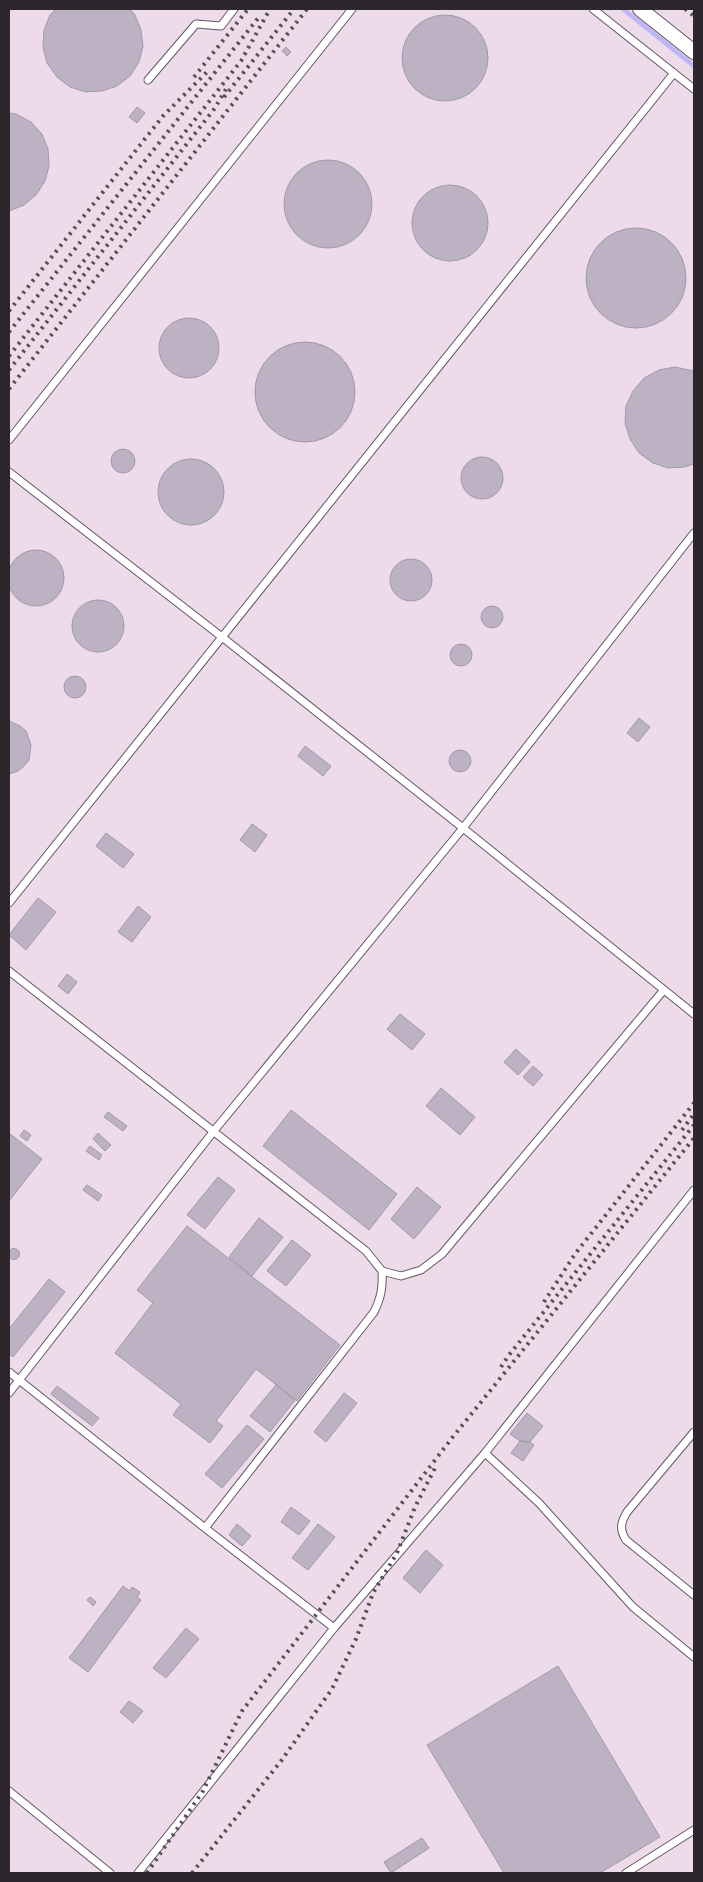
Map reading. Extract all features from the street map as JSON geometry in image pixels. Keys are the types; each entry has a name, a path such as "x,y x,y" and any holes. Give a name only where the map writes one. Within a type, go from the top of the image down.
{"street":[{"path":"640,9 694,52"}],"lane":[{"path":"148,80 196,24 221,26 234,9"},
{"path":"9,440 352,9"},
{"path":"593,9 694,89"},
{"path":"9,902 674,73"},
{"path":"9,472 222,637 694,1014"},
{"path":"9,1393 213,1132 463,828 694,533"},
{"path":"9,971 366,1251 382,1271 383,1287 374,1312 205,1528"},
{"path":"382,1271 402,1276 421,1270 442,1254 663,990"},
{"path":"138,1873 334,1628 485,1453 694,1190"},
{"path":"9,1372 334,1628"},
{"path":"694,1432 627,1512 621,1526 626,1540 694,1595"},
{"path":"485,1453 539,1503 633,1607 694,1657"},
{"path":"9,1792 110,1873"},
{"path":"626,1873 694,1830"}],"building":[{"path":"56,9 130,9 135,15 141,30 143,46 139,62 130,76 117,86 102,91 86,92 70,87 57,77 47,63 43,47 44,30 50,15"},
{"path":"445,15 462,18 476,27 485,41 488,58 485,75 476,89 462,98 445,101 428,98 414,89 405,75 402,58 405,41 414,27 428,18"},
{"path":"286,47 291,52 287,56 282,51"},
{"path":"137,107 145,113 137,123 129,117"},
{"path":"9,113 16,114 31,122 42,134 48,149 49,166 45,181 36,195 24,205 9,211"},
{"path":"328,160 345,163 353,167 365,179 369,187 372,204 369,221 365,229 353,241 345,245 328,248 311,245 303,241 291,229 287,221 284,204 287,187 291,179 303,167 311,163"},
{"path":"450,185 464,188 477,196 485,209 488,223 485,237 477,250 464,258 450,261 436,258 423,250 415,237 412,223 415,209 423,196 436,188"},
{"path":"636,228 655,232 671,243 682,259 686,278 682,297 671,313 655,324 636,328 617,324 601,313 590,297 586,278 590,259 601,243 617,232"},
{"path":"189,318 206,323 214,331 219,348 214,365 206,373 189,378 172,373 164,365 159,348 164,331 172,323"},
{"path":"305,342 324,346 340,357 351,373 355,392 351,411 340,427 324,438 305,442 286,438 270,427 259,411 255,392 259,373 270,357 286,346"},
{"path":"675,367 694,371 694,464 668,468 653,463 639,453 630,439 625,423 626,406 633,391 644,378 659,370"},
{"path":"123,449 131,453 135,461 131,469 123,473 115,469 111,461 115,453"},
{"path":"482,457 497,463 503,478 497,493 482,499 467,493 461,478 467,463"},
{"path":"191,459 204,461 219,474 222,479 224,492 222,505 209,520 204,523 191,525 178,523 163,510 160,505 158,492 160,479 173,464 178,461"},
{"path":"36,550 51,555 59,563 64,578 59,593 51,601 36,606 21,601 13,593 8,578 13,563 21,555"},
{"path":"415,559 423,562 429,568 432,580 429,592 423,598 407,601 399,598 393,592 390,576 393,568 399,562"},
{"path":"98,600 108,602 116,608 122,616 124,626 122,636 116,644 108,650 98,652 88,650 80,644 74,636 72,626 74,616 80,608 88,602"},
{"path":"492,606 500,609 503,617 500,625 492,628 484,625 481,617 484,609"},
{"path":"461,644 469,647 472,655 469,663 461,666 453,663 450,655 453,647"},
{"path":"75,676 83,679 86,687 83,695 75,698 67,695 64,687 67,679"},
{"path":"639,718 650,727 638,742 627,733"},
{"path":"9,721 26,731 31,745 29,760 18,771 9,774"},
{"path":"305,746 331,766 323,776 298,756"},
{"path":"460,750 468,753 471,761 468,769 460,772 452,769 449,761 452,753"},
{"path":"252,824 267,835 255,852 240,840"},
{"path":"106,833 134,854 123,868 96,846"},
{"path":"38,898 56,912 26,950 9,935"},
{"path":"138,906 151,917 132,942 118,932"},
{"path":"67,974 77,982 68,994 58,986"},
{"path":"400,1014 425,1034 412,1050 387,1029"},
{"path":"516,1049 530,1062 518,1075 504,1062"},
{"path":"533,1066 543,1075 533,1086 523,1077"},
{"path":"441,1088 475,1117 460,1135 426,1106"},
{"path":"291,1110 397,1194 369,1230 263,1146"},
{"path":"108,1112 127,1126 123,1131 104,1117"},
{"path":"24,1130 31,1135 27,1141 20,1136"},
{"path":"9,1133 42,1159 9,1201"},
{"path":"98,1133 111,1145 105,1151 93,1139"},
{"path":"90,1146 102,1155 99,1160 86,1151"},
{"path":"218,1177 235,1190 205,1229 187,1215"},
{"path":"87,1185 102,1195 98,1201 83,1190"},
{"path":"417,1187 441,1207 414,1239 391,1219"},
{"path":"259,1218 283,1237 252,1276 229,1257"},
{"path":"187,1226 340,1345 297,1401 256,1369 216,1421 223,1426 210,1443 173,1415 181,1404 115,1353 153,1303 137,1290"},
{"path":"292,1240 311,1255 286,1286 267,1271"},
{"path":"14,1248 20,1254 14,1260 8,1254"},
{"path":"49,1279 65,1292 13,1357 9,1354 9,1329"},
{"path":"276,1385 295,1400 270,1432 250,1416"},
{"path":"57,1386 99,1418 92,1426 51,1394"},
{"path":"344,1393 357,1403 326,1442 314,1432"},
{"path":"527,1413 543,1426 530,1442 520,1441 510,1434"},
{"path":"247,1425 264,1439 222,1488 205,1474"},
{"path":"520,1441 530,1442 534,1445 523,1461 511,1453"},
{"path":"291,1507 310,1521 299,1535 281,1522"},
{"path":"237,1524 251,1536 242,1546 229,1535"},
{"path":"318,1524 335,1537 308,1570 292,1558"},
{"path":"426,1550 443,1565 420,1593 403,1578"},
{"path":"123,1586 130,1591 132,1587 140,1592 137,1597 141,1600 88,1672 69,1658"},
{"path":"90,1597 96,1602 93,1606 87,1600"},
{"path":"186,1628 199,1639 166,1678 153,1668"},
{"path":"558,1666 660,1837 600,1873 504,1873 427,1745"},
{"path":"129,1701 143,1711 133,1723 120,1712"},
{"path":"422,1838 429,1848 391,1873 384,1862"}],"waterway":[{"path":"623,9 694,66"}],"railway":[{"path":"194,77 248,9"},
{"path":"9,356 241,61 270,9"},
{"path":"224,97 294,9"},
{"path":"9,389 307,9"},
{"path":"685,9 694,16"},
{"path":"9,332 259,17"},
{"path":"9,311 163,116 210,69"},
{"path":"9,370 215,108 226,89"},
{"path":"544,1302 575,1254 694,1103"},
{"path":"682,1130 694,1114"},
{"path":"501,1367 694,1125"},
{"path":"147,1873 203,1791 242,1711 452,1438 694,1138"},
{"path":"192,1873 281,1761 332,1689 356,1639 373,1593 397,1553 415,1507 436,1466"}]}
